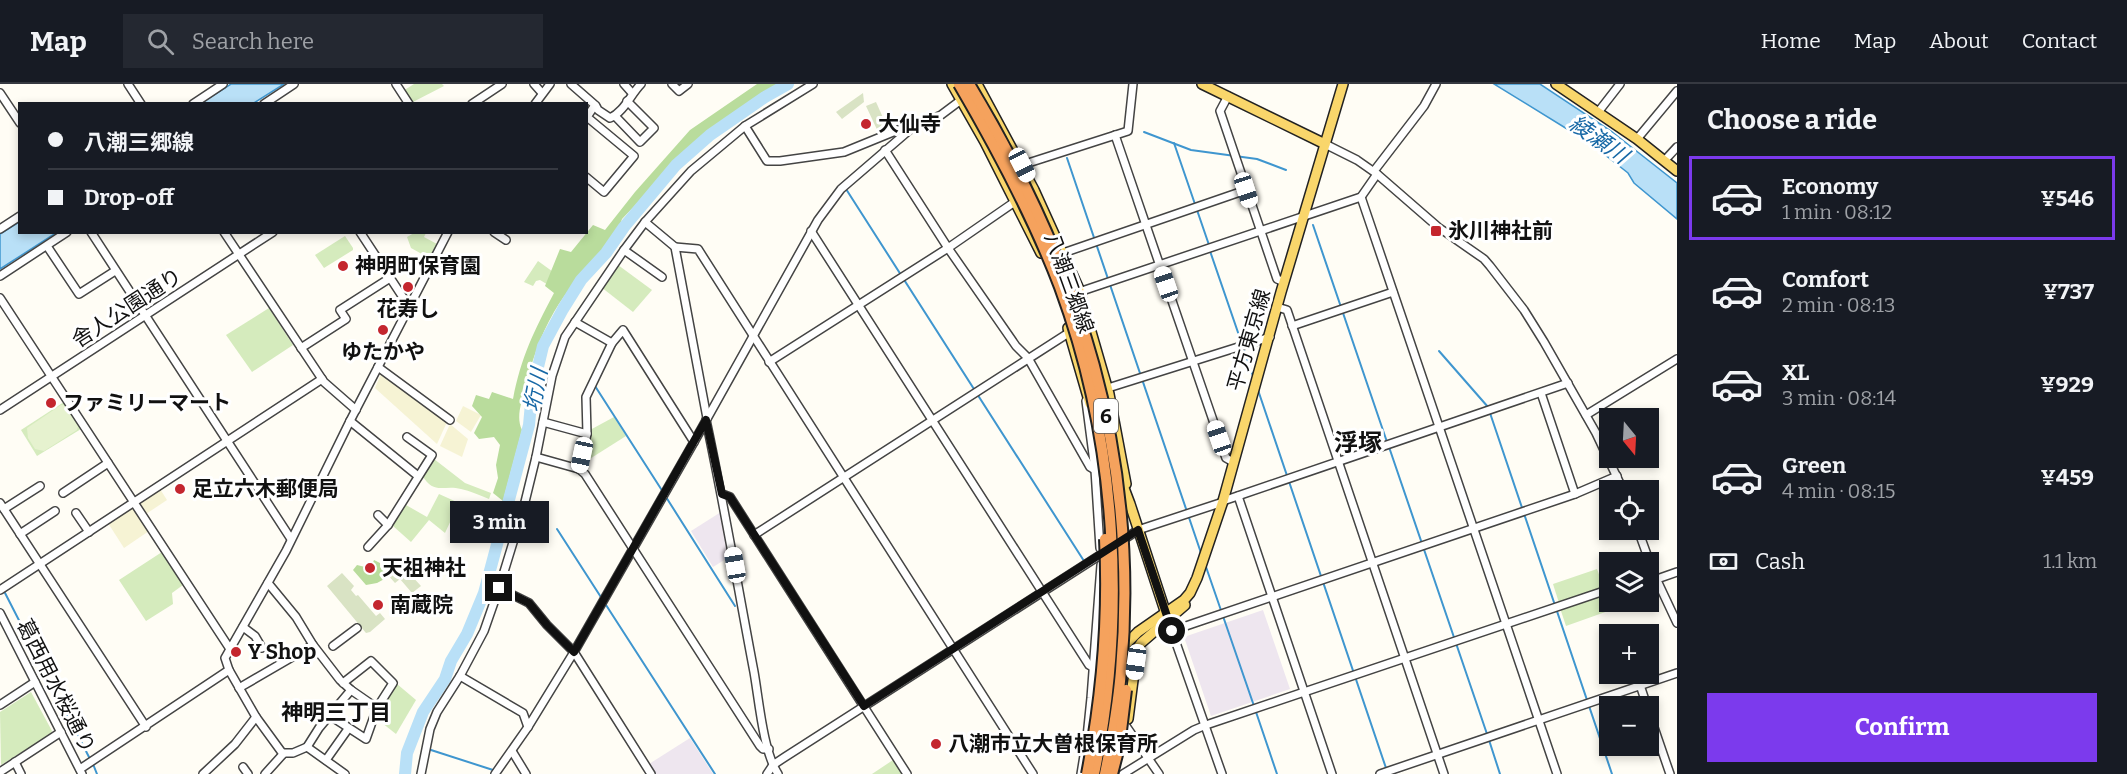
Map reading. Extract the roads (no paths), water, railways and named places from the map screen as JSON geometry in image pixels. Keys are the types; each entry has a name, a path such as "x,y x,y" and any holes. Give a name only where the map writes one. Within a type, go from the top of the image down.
{"highway":[{"name":"6","path":"959,84 1018,190 1050,262 1077,339 1099,429 1112,540 1114,603 1106,705 1088,773"},
{"name":"6","path":"968,84 1023,180 1070,286 1089,346 1113,449 1120,499 1124,567 1124,636 1117,705 1105,774"},
{"path":"1115,774 1125,709 1130,629 1130,559 1120,499"}],"main road":[{"name":"八潮三郷線","path":"952,84 1016,201 1044,260 1070,332 1085,393 1130,504 1167,616"},
{"path":"968,84 994,115"},
{"name":"八潮三郷線","path":"977,84 1022,165 1080,292 1108,388 1130,504"},
{"path":"1202,84 1324,144"},
{"name":"平方東京線","path":"1088,773 1100,724 1106,671 1115,654 1138,632 1167,616 1194,596 1202,582 1209,546 1343,84"},
{"path":"1556,84 1599,111 1677,171"},
{"path":"985,142 1004,132"},
{"name":"平方東京線","path":"1115,774 1126,726 1137,650 1167,616"}],"street":[{"path":"128,84 140,102"},
{"path":"196,102 223,84"},
{"path":"273,101 294,84"},
{"path":"396,84 408,102"},
{"path":"475,102 502,84"},
{"path":"534,84 543,93"},
{"path":"536,102 550,84"},
{"path":"571,84 610,118 615,116 641,84"},
{"path":"624,84 632,93"},
{"path":"672,84 679,91 688,84"},
{"path":"421,774 430,729 437,712 460,676 484,631 499,588 523,510 556,360 565,337 645,222 691,171 745,126 813,84"},
{"path":"1022,165 1128,131 1133,84"},
{"path":"1080,292 1361,196 1424,106 1436,84"},
{"path":"1599,111 1620,84"},
{"path":"1637,139 1677,91"},
{"path":"0,93 18,120"},
{"path":"1228,96 1220,111 1276,279 1284,282"},
{"path":"745,126 767,161 780,161 844,152 941,115 962,100"},
{"path":"615,116 640,142 654,128 627,101"},
{"path":"588,117 596,106"},
{"path":"588,119 634,156 604,192 588,179"},
{"path":"495,774 528,727 574,652 811,231 841,189 913,127"},
{"path":"1115,135 1226,458 1233,462"},
{"path":"1324,144 1357,160 1376,173 1453,239 1484,259 1508,288 1536,329 1586,415 1619,480"},
{"path":"1665,160 1677,147"},
{"path":"885,150 948,248 1016,346 1028,358 1090,467 1095,470"},
{"path":"1044,260 1246,190"},
{"path":"1361,196 1557,774"},
{"path":"769,362 948,248 1016,201"},
{"path":"0,229 18,217"},
{"path":"645,222 675,247 698,249 1034,774"},
{"path":"811,231 1089,665 1094,668"},
{"path":"0,276 64,234"},
{"path":"92,234 291,539"},
{"path":"225,234 322,379 356,410"},
{"name":"舎人公園通り","path":"0,410 270,234"},
{"path":"361,234 410,305"},
{"path":"283,754 256,717 229,670 225,658 268,583 447,234"},
{"path":"497,234 506,240"},
{"path":"47,246 79,294 115,271"},
{"path":"675,247 772,765 778,774"},
{"path":"624,250 662,278"},
{"path":"302,348 346,319 340,310 390,278"},
{"path":"1292,326 1393,292"},
{"path":"0,298 230,649"},
{"path":"1277,307 1287,310 1403,659 1444,774"},
{"path":"575,322 612,343"},
{"path":"579,469 587,434 586,397 612,343 623,330 694,442"},
{"path":"754,535 1070,332"},
{"path":"1108,388 1270,337"},
{"path":"1586,415 1677,359"},
{"path":"378,367 450,420"},
{"path":"3,588 322,379"},
{"path":"767,774 772,765 1138,530 1568,383"},
{"path":"1085,393 1095,470 1101,555 1088,737 1088,773"},
{"path":"1541,393 1575,494"},
{"path":"350,421 418,476"},
{"path":"543,422 587,434"},
{"path":"368,547 405,501 432,455 407,437"},
{"path":"536,457 579,469 585,474 760,746 763,749 769,749"},
{"path":"63,492 108,463"},
{"path":"1180,628 1575,494 1617,476"},
{"path":"40,486 2,506 146,727"},
{"path":"722,494 730,497 907,774"},
{"path":"1238,496 1332,774"},
{"path":"20,534 55,512"},
{"path":"76,513 89,532"},
{"path":"378,515 388,525"},
{"path":"1659,575 1677,572"},
{"path":"268,583 343,682 378,708"},
{"path":"499,588 529,603 574,652 651,774"},
{"path":"1659,588 1677,622"},
{"path":"1123,774 1206,725 1599,593"},
{"name":"葛西用水桜通り","path":"0,613 81,772"},
{"path":"1167,616 1222,774"},
{"path":"243,627 255,636 262,648"},
{"path":"333,646 342,640 344,635 357,628"},
{"path":"240,688 313,645"},
{"path":"329,715 366,739 378,708 393,683 371,661 343,682"},
{"path":"81,772 229,670"},
{"path":"1380,774 1677,673"},
{"path":"460,676 523,713 528,727"},
{"path":"0,705 35,682"},
{"path":"1640,685 1644,696"},
{"path":"265,774 283,754 293,753 307,747 329,715 351,690"},
{"path":"203,774 235,744 256,717"},
{"path":"1126,726 1160,774"},
{"path":"326,760 348,729"},
{"path":"0,772 61,732"},
{"path":"1659,741 1670,774"},
{"path":"307,747 345,774"},
{"path":"512,751 526,774"},
{"path":"15,762 21,774"},
{"path":"243,767 248,774"}],"water":[{"path":"231,84 284,84 256,102 203,102"},
{"name":"綾瀬川","path":"1494,84 1540,84 1611,131 1677,183 1677,219 1634,183 1628,173 1609,158 1572,132"},
{"path":"18,223 18,234 54,234 0,269 0,234"}],"waterway":[{"name":"垳川","path":"405,774 407,753 423,712 445,679 451,661 467,634 484,593 529,425 532,393 543,346 563,309 581,280 606,253 624,227 676,165 710,135 788,84"},
{"path":"1144,132 1191,150 1257,159 1286,170"},
{"path":"1174,143 1209,245"},
{"path":"1067,158 1201,553"},
{"path":"846,189 1084,561"},
{"path":"1313,225 1387,442"},
{"path":"1210,251 1254,379"},
{"path":"1439,351 1488,407"},
{"path":"595,386 663,492"},
{"path":"1258,390 1387,771"},
{"path":"1490,413 1612,774"},
{"path":"1389,447 1487,734"},
{"path":"666,497 735,606"},
{"path":"557,529 715,774"},
{"path":"1205,564 1254,706"},
{"path":"4,591 90,759"},
{"path":"1256,712 1277,774"},
{"path":"1489,740 1500,774"},
{"path":"431,750 493,770"},
{"path":"93,764 97,774"}],"place":[{"name":"大仙寺","path":"866,124"},
{"name":"氷川神社前","path":"1436,231"},
{"name":"神明町保育園","path":"343,266"},
{"name":"花寿し","path":"408,287"},
{"name":"ゆたかや","path":"383,330"},
{"name":"ファミリーマート","path":"51,403"},
{"name":"足立六木郵便局","path":"180,489"},
{"name":"天祖神社","path":"370,568"},
{"name":"南蔵院","path":"378,605"},
{"name":"Y Shop","path":"236,652"},
{"name":"八潮市立大曽根保育所","path":"936,744"}],"district":[{"name":"浮塚","path":"1358,443"},
{"name":"神明三丁目","path":"336,712"}]}
